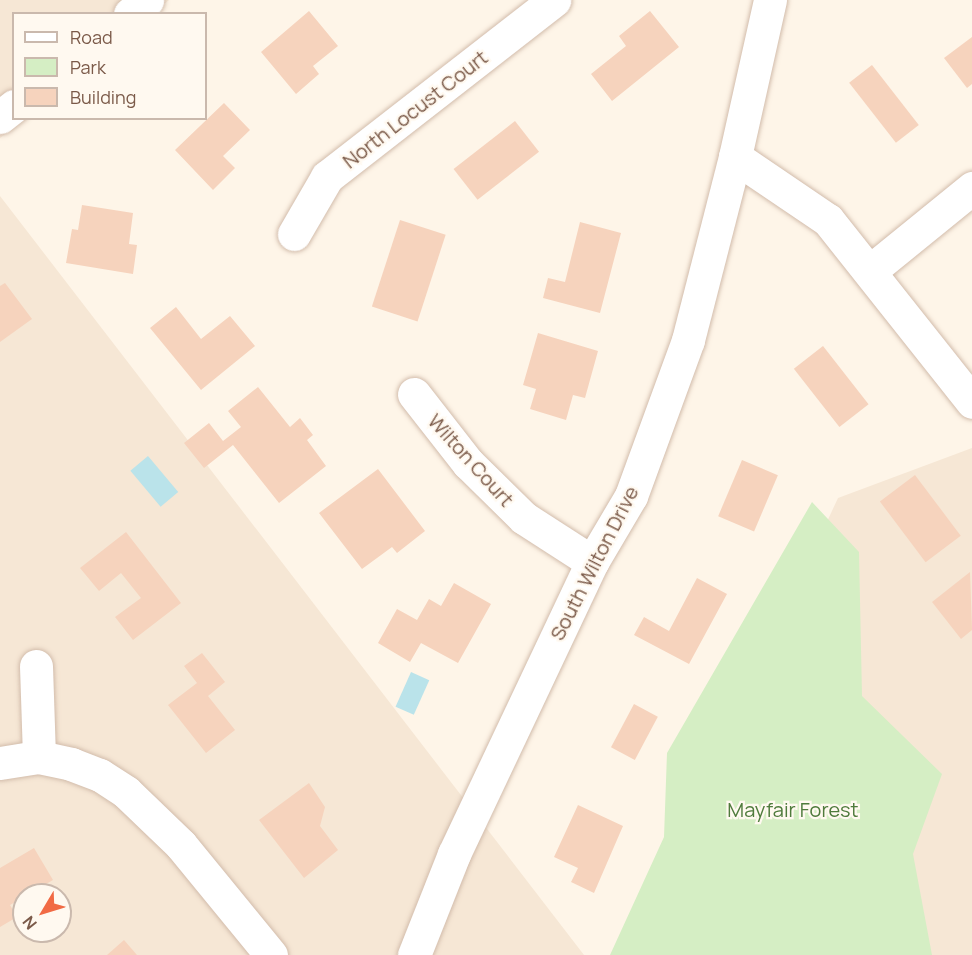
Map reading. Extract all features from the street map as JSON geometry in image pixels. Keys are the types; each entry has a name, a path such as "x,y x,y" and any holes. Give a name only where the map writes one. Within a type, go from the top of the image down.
{"street":[{"path":"132,12 147,0"},
{"name":"North Locust Court","path":"294,234 327,177 554,0"},
{"name":"South Wilton Drive","path":"414,955 454,854 592,562 631,496 688,340 735,157 770,0"},
{"path":"0,117 12,108"},
{"path":"735,157 828,220 972,402"},
{"path":"870,272 972,188"},
{"name":"Wilton Court","path":"414,394 468,462 524,518 592,562"},
{"path":"36,666 39,757"},
{"path":"0,763 39,757 71,764 100,775 153,815 181,845 271,955"}],"shaded area":[{"path":"0,0 169,0 154,12 12,12 12,120 23,120 0,138"},
{"path":"0,196 584,955 0,955"},
{"name":"Mayfair Forest","path":"972,448 972,955 625,955 838,498"}],"green space":[{"name":"Mayfair Forest","path":"812,502 859,552 862,696 942,774 913,854 932,955 610,955 664,837 667,753"}],"water":[{"path":"148,456 178,492 161,507 130,471"},
{"path":"411,672 429,680 414,715 396,707"}],"building":[{"path":"309,11 338,46 313,66 319,74 296,94 261,52"},
{"path":"650,11 679,47 612,101 591,74 626,46 619,36"},
{"path":"972,37 972,84 967,88 944,58"},
{"path":"872,65 919,125 896,143 849,83"},
{"path":"224,103 250,130 223,156 235,168 213,190 175,150"},
{"path":"515,121 539,152 478,200 454,169"},
{"path":"82,205 133,213 129,244 137,245 133,274 66,263 72,229 78,230"},
{"path":"400,220 446,235 418,321 372,307"},
{"path":"580,222 621,233 600,313 543,298 548,278 565,282"},
{"path":"5,283 32,319 0,342 0,286"},
{"path":"176,307 201,339 230,316 255,346 201,390 150,328"},
{"path":"538,333 598,351 585,398 573,395 566,420 530,409 536,389 523,385"},
{"path":"823,346 869,404 839,427 794,369"},
{"path":"258,387 290,427 300,418 313,435 307,440 326,466 279,503 233,445 204,468 184,443 209,423 223,441 241,427 228,411"},
{"path":"742,460 778,475 754,531 718,516"},
{"path":"378,469 425,531 397,553 392,547 362,569 319,513"},
{"path":"915,475 961,536 926,562 880,501"},
{"path":"126,532 181,603 133,640 115,617 141,598 121,573 99,591 80,568"},
{"path":"970,572 972,630 961,639 932,602"},
{"path":"697,578 727,594 689,664 634,635 644,617 669,631"},
{"path":"454,583 491,604 458,663 421,643 410,662 378,643 397,609 417,620 429,599 441,606"},
{"path":"202,653 225,682 208,696 235,730 206,753 168,705 197,683 184,666"},
{"path":"634,704 658,717 635,760 611,747"},
{"path":"309,783 325,807 320,826 338,850 304,878 259,820"},
{"path":"578,805 623,826 594,893 571,882 578,868 554,857"},
{"path":"34,848 53,880 48,883 12,883 12,904 10,905 12,920 0,927 0,868"},
{"path":"124,940 137,955 107,955"}]}
